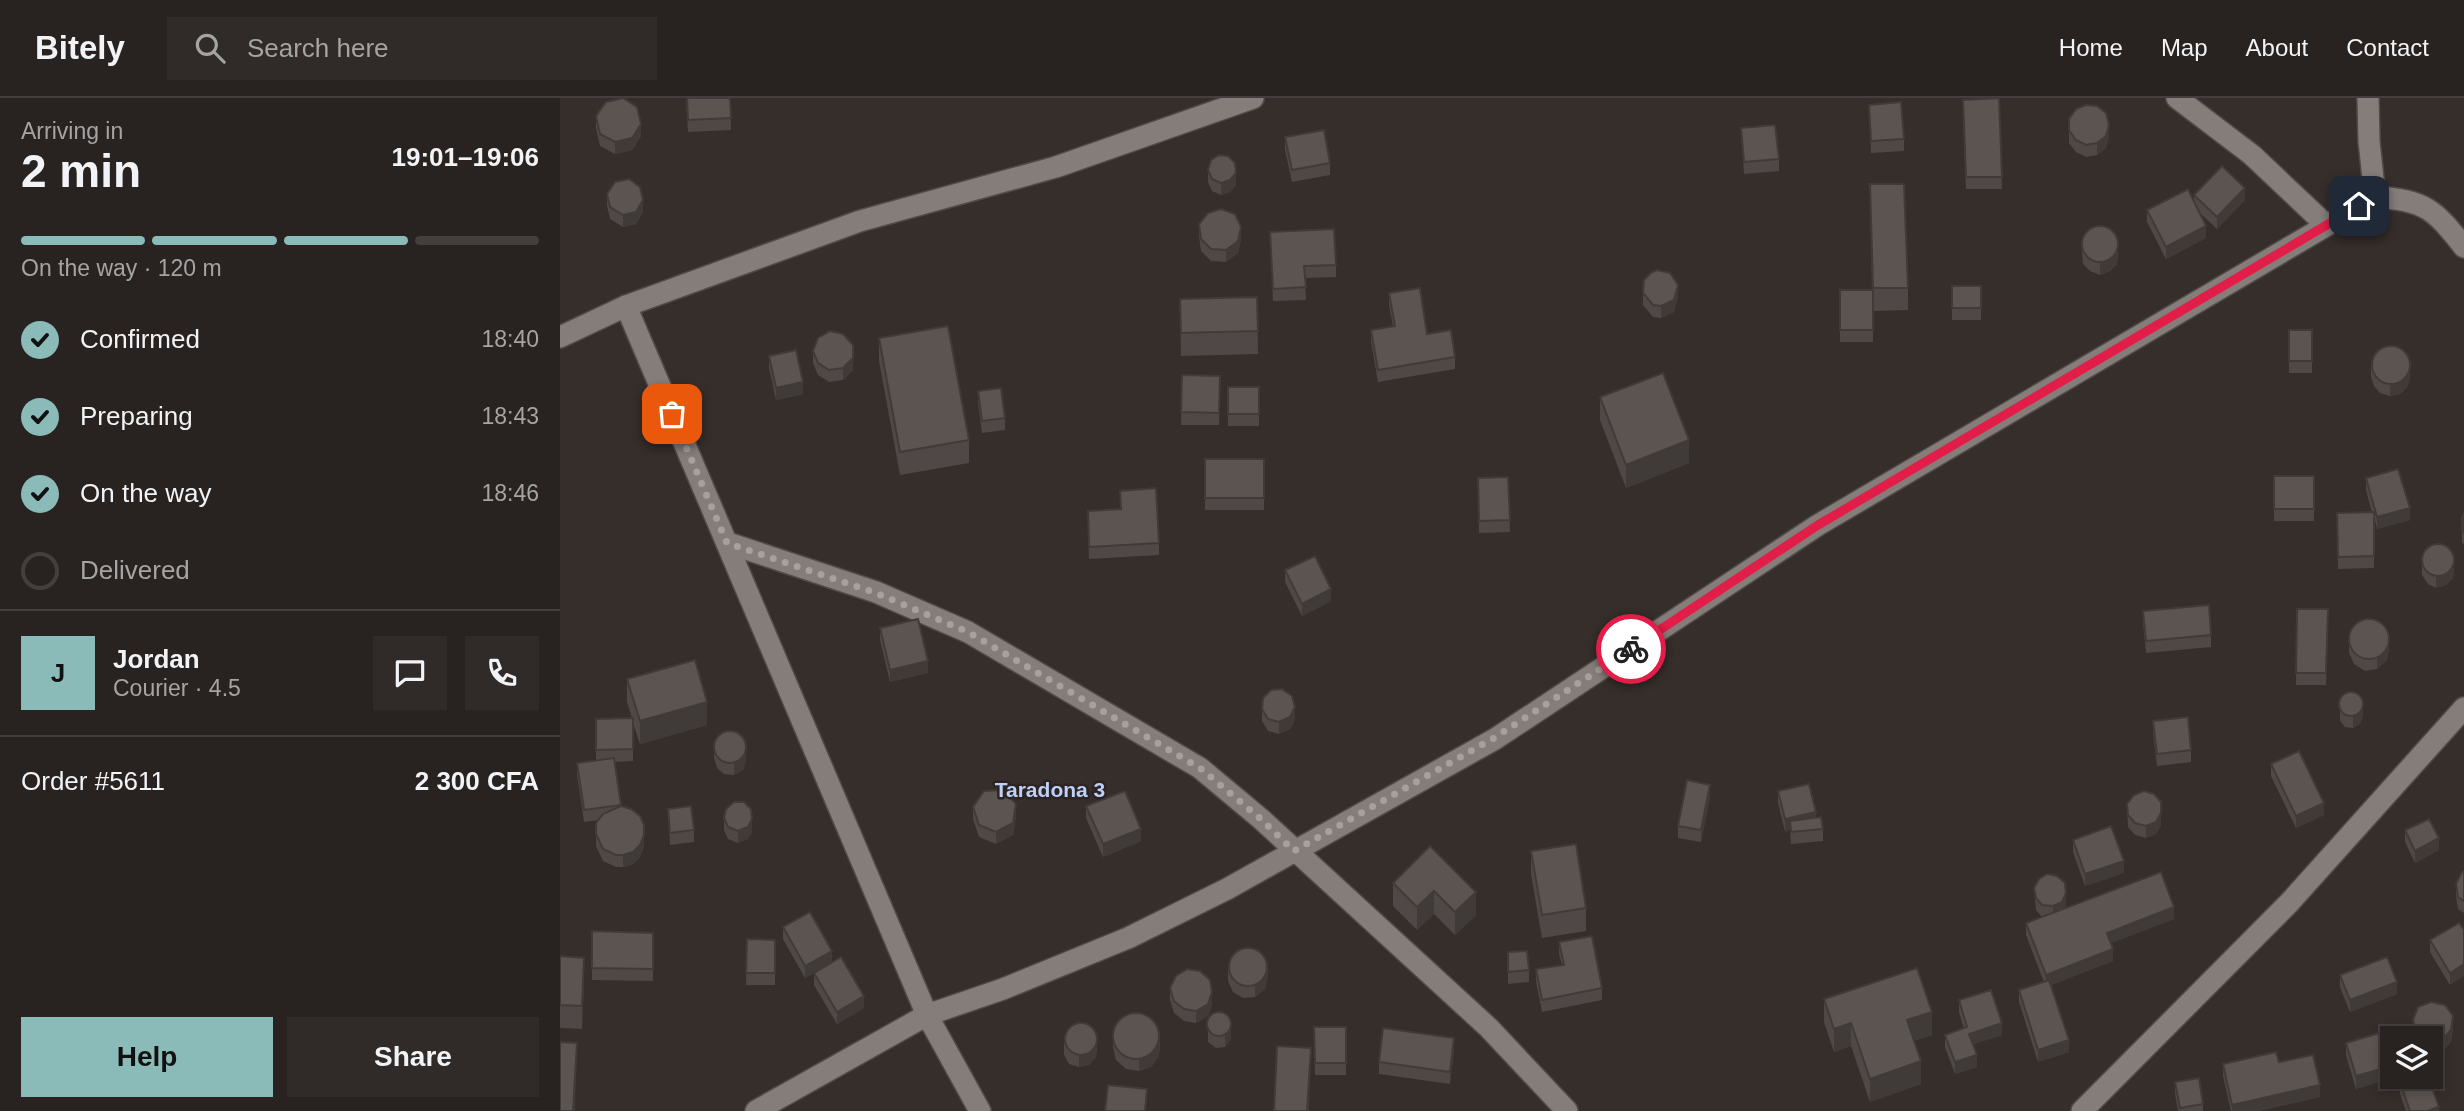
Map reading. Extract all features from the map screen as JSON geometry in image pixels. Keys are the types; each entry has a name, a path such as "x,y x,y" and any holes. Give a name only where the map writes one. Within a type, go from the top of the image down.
{"street":[{"path":"560,337 626,306 860,221 1055,167 1253,98"},
{"path":"2177,98 2252,155 2326,225"},
{"path":"2368,98 2375,197"},
{"path":"756,1111 927,1015 1003,989 1128,938 1294,851 1494,738 1818,525 2375,197 2406,199 2438,215 2464,247"},
{"path":"626,306 927,1015 980,1111"},
{"path":"727,543 876,593 968,632 1200,768 1261,819 1489,1028 1567,1111"},
{"path":"2082,1111 2289,903 2464,708"}],"building":[{"path":"623,98 637,107 641,124 632,138 615,142 600,134 596,116 606,102"},
{"path":"687,98 730,98 731,118 688,120"},
{"path":"1999,98 2002,177 1966,177 1963,100"},
{"path":"1901,102 1904,139 1871,141 1869,105"},
{"path":"2086,105 2097,106 2106,113 2109,125 2106,136 2097,143 2086,145 2076,140 2069,130 2069,119 2076,109"},
{"path":"1775,125 1779,159 1744,162 1741,128"},
{"path":"1324,130 1330,163 1292,170 1285,137"},
{"path":"1219,155 1228,156 1235,163 1236,173 1230,180 1221,183 1212,179 1208,170 1211,160"},
{"path":"2222,166 2245,188 2217,217 2194,195"},
{"path":"629,179 640,187 643,200 636,212 623,215 610,207 607,194 615,182"},
{"path":"1870,184 1904,184 1908,288 1873,288"},
{"path":"2188,189 2206,226 2166,247 2147,210"},
{"path":"1221,209 1235,214 1241,227 1238,241 1226,250 1211,249 1201,239 1199,224 1208,213"},
{"path":"2100,226 2113,231 2118,244 2113,257 2100,262 2087,257 2082,244 2087,231"},
{"path":"1334,229 1336,265 1304,266 1306,287 1273,289 1270,232"},
{"path":"1657,270 1670,273 1678,285 1674,300 1661,306 1653,305 1643,293 1644,280"},
{"path":"1952,286 1981,286 1981,308 1952,308"},
{"path":"1420,288 1427,334 1451,330 1455,357 1378,370 1371,330 1395,326 1389,293"},
{"path":"1840,290 1873,290 1873,330 1840,330"},
{"path":"1257,297 1258,331 1181,333 1180,299"},
{"path":"948,326 969,440 900,452 879,338"},
{"path":"2289,330 2312,330 2312,361 2289,361"},
{"path":"830,331 843,334 853,345 853,358 843,368 829,370 818,363 813,351 818,338"},
{"path":"2391,346 2404,352 2410,365 2404,378 2391,384 2378,378 2372,365 2378,352"},
{"path":"796,350 803,382 776,388 769,356"},
{"path":"1663,373 1689,440 1626,465 1600,397"},
{"path":"1182,375 1220,376 1219,413 1181,412"},
{"path":"1228,387 1259,387 1259,414 1228,414"},
{"path":"1001,388 1005,418 982,421 978,391"},
{"path":"1205,459 1264,459 1264,498 1205,498"},
{"path":"2398,469 2410,508 2377,517 2366,478"},
{"path":"2274,476 2314,476 2314,509 2274,509"},
{"path":"1508,477 1510,520 1479,521 1478,478"},
{"path":"1156,488 1159,543 1089,547 1088,511 1121,509 1120,491"},
{"path":"2374,512 2374,556 2338,557 2337,513"},
{"path":"2464,513 2464,533 2462,518"},
{"path":"2438,544 2449,549 2454,560 2449,571 2438,576 2427,571 2422,560 2427,549"},
{"path":"1315,556 1331,589 1302,604 1285,570"},
{"path":"2209,605 2211,635 2146,641 2143,611"},
{"path":"2297,609 2328,609 2326,673 2296,673"},
{"path":"918,619 928,661 890,670 880,628"},
{"path":"2369,619 2383,625 2389,639 2383,653 2369,659 2355,653 2349,639 2355,625"},
{"path":"695,660 707,702 640,721 627,679"},
{"path":"1282,689 1292,696 1295,707 1290,717 1279,722 1268,719 1262,709 1263,698 1271,690"},
{"path":"2351,692 2362,699 2363,704 2356,715 2351,716 2340,709 2339,704 2346,693"},
{"path":"2188,717 2191,750 2157,754 2153,721"},
{"path":"633,718 633,749 596,750 596,719"},
{"path":"730,731 741,736 746,747 741,758 730,763 719,758 714,747 719,736"},
{"path":"2299,751 2324,803 2296,816 2271,764"},
{"path":"614,758 621,805 584,810 577,763"},
{"path":"1687,780 1710,785 1701,830 1678,826"},
{"path":"1809,784 1816,812 1785,819 1778,791"},
{"path":"1003,790 1016,804 1013,823 996,832 979,825 973,807 984,791"},
{"path":"1125,791 1141,829 1103,844 1086,806"},
{"path":"2144,791 2154,794 2161,802 2161,813 2156,822 2146,826 2135,823 2128,815 2127,804 2134,795"},
{"path":"734,802 744,802 751,809 752,819 748,827 738,831 728,827 724,818 726,809"},
{"path":"621,806 640,816 644,835 633,852 616,855 603,849 596,834 596,823 603,814"},
{"path":"691,806 694,830 670,833 668,809"},
{"path":"1821,817 1823,829 1791,832 1790,821"},
{"path":"2429,819 2439,838 2415,851 2405,830"},
{"path":"2111,826 2124,861 2085,874 2073,840"},
{"path":"1576,844 1586,908 1542,915 1531,851"},
{"path":"1430,846 1476,892 1455,912 1434,891 1417,907 1393,883"},
{"path":"2464,871 2464,901 2458,897 2456,884"},
{"path":"2161,872 2174,907 2107,933 2113,949 2046,975 2026,923"},
{"path":"2047,874 2057,876 2065,883 2066,893 2062,902 2053,906 2042,905 2036,898 2034,888 2039,879"},
{"path":"810,912 832,951 805,966 783,927"},
{"path":"2459,923 2464,930 2464,964 2450,973 2430,940"},
{"path":"592,931 653,933 653,969 592,968"},
{"path":"1592,936 1602,988 1542,1000 1536,969 1564,965 1559,942"},
{"path":"747,939 775,940 775,973 746,973"},
{"path":"1248,948 1262,953 1267,967 1262,981 1248,986 1234,981 1229,967 1234,953"},
{"path":"1527,951 1529,970 1508,972 1508,952"},
{"path":"560,956 584,958 582,1006 560,1005"},
{"path":"841,957 864,996 837,1012 814,973"},
{"path":"2387,957 2397,982 2350,1000 2340,975"},
{"path":"1917,968 1932,1012 1907,1020 1921,1061 1870,1079 1851,1023 1834,1029 1824,999"},
{"path":"1187,969 1200,971 1210,980 1212,992 1208,1004 1196,1011 1184,1009 1174,1001 1170,988 1176,976"},
{"path":"2049,980 2069,1040 2038,1050 2019,990"},
{"path":"1991,990 2002,1023 1969,1034 1977,1055 1955,1062 1945,1035 1967,1027 1959,1000"},
{"path":"2431,1002 2445,1005 2453,1016 2451,1030 2443,1039 2443,1026 2415,1026 2413,1020 2418,1007"},
{"path":"1219,1012 1227,1016 1231,1024 1227,1032 1219,1036 1211,1032 1207,1024 1211,1016"},
{"path":"1136,1013 1152,1020 1159,1036 1152,1052 1136,1059 1120,1052 1113,1036 1120,1020"},
{"path":"1081,1023 1093,1027 1097,1039 1093,1051 1081,1055 1069,1051 1065,1039 1069,1027"},
{"path":"1314,1027 1346,1027 1346,1063 1315,1063"},
{"path":"1383,1028 1454,1038 1450,1072 1379,1062"},
{"path":"2380,1033 2380,1069 2356,1076 2346,1043"},
{"path":"560,1042 577,1043 573,1111 560,1111"},
{"path":"1277,1046 1311,1048 1307,1111 1274,1111"},
{"path":"2276,1052 2279,1062 2313,1055 2320,1085 2232,1105 2223,1064"},
{"path":"2199,1078 2203,1104 2180,1108 2175,1082"},
{"path":"1108,1085 1147,1089 1145,1111 1105,1111"},
{"path":"2402,1089 2433,1089 2439,1107 2427,1111 2410,1111"}],"way so far":[{"path":"672,414 727,543 876,593 968,632 1200,768 1261,819 1294,851 1494,738 1631,649"}],"district":[{"name":"Taradona 3","path":"1050,789"}],"route":[{"path":"1631,649 1818,525 2359,206"}]}
